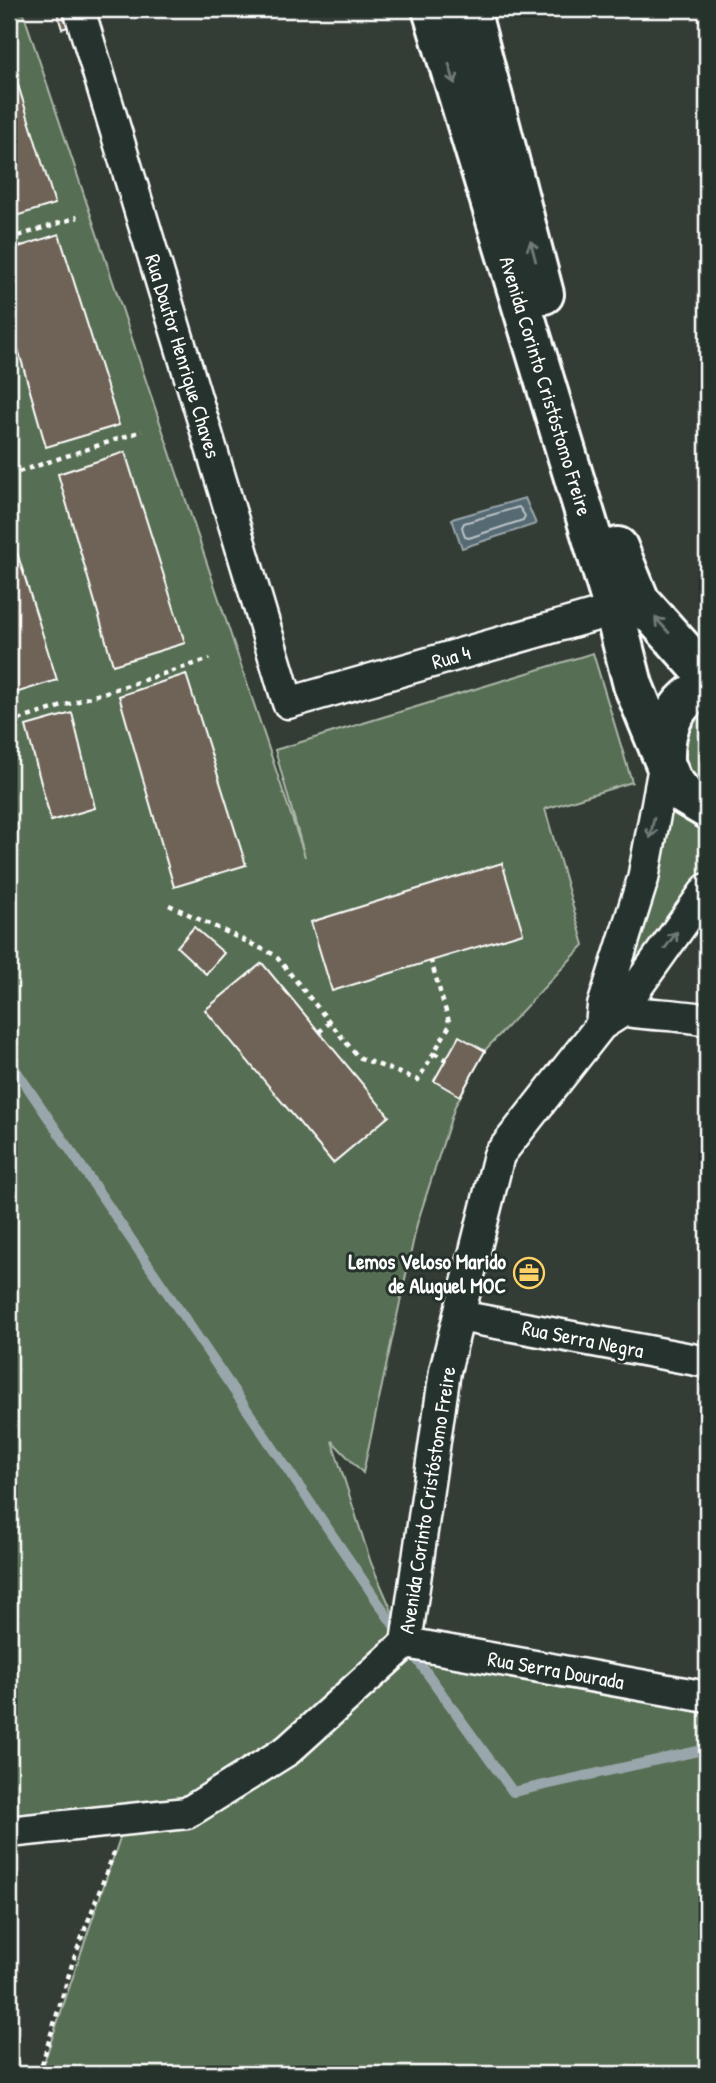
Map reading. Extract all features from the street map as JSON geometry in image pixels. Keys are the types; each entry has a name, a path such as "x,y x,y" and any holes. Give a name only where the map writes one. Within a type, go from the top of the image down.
{"street":[{"name":"Rua Doutor Henrique Chaves","path":"79,9 288,703"},
{"name":"Avenida Corinto Cristóstomo Freire","path":"432,9 614,538 640,601 707,676"},
{"name":"Avenida Corinto Cristóstomo Freire","path":"470,9 535,310 633,685 672,780 685,796 707,809"},
{"name":"Rua 4","path":"288,703 614,610"},
{"name":"Avenida Corinto Cristóstomo Freire","path":"615,1003 643,879 665,761 664,741 669,722 680,704 695,691 707,686"},
{"name":"Avenida Corinto Cristóstomo Freire","path":"9,1832 187,1813 288,1750 405,1643 445,1371 499,1155 615,1003 707,889"},
{"path":"615,1003 696,1017"},
{"name":"Rua Serra Negra","path":"459,1316 707,1362"},
{"name":"Rua Serra Dourada","path":"405,1643 707,1697"}],"path":[{"path":"9,239 78,217"},
{"path":"9,475 142,431"},
{"path":"9,723 210,659"},
{"path":"169,905 275,955 358,1057 418,1080 450,1025 431,961"},
{"path":"319,1032 330,1022"},
{"path":"434,1053 446,1060"},
{"path":"39,2074 73,1962 126,1820"}],"green space":[{"path":"9,9 22,9 305,857 275,750 593,653 632,782 545,809 584,945 486,1049 455,1106 417,1224 363,1473 332,1441 371,1563 406,1643 707,1697 707,2074 40,2074 126,1820 9,1831"},
{"path":"707,694 707,803 671,741"},
{"path":"668,788 707,815 707,877 652,951 620,984"}],"water":[{"path":"525,498 536,524 462,548 452,519"}],"building":[{"path":"56,9 71,9 76,24 62,29"},
{"path":"9,56 55,204 9,218"},
{"path":"59,234 119,425 46,447 9,317 9,250"},
{"path":"125,452 185,643 113,665 58,474"},
{"path":"9,527 57,680 9,695"},
{"path":"186,674 246,865 174,887 119,696"},
{"path":"72,713 95,808 51,821 26,726"},
{"path":"502,863 523,933 332,991 311,922"},
{"path":"194,927 224,953 206,974 177,947"},
{"path":"262,963 389,1116 333,1163 205,1010"},
{"path":"459,1036 485,1051 460,1096 434,1081"}],"waterway":[{"path":"9,1060 401,1636"},
{"path":"411,1651 513,1792 707,1749"}],"place":[{"name":"Lemos Veloso Marido de Aluguel MOC","path":"529,1273"}]}
